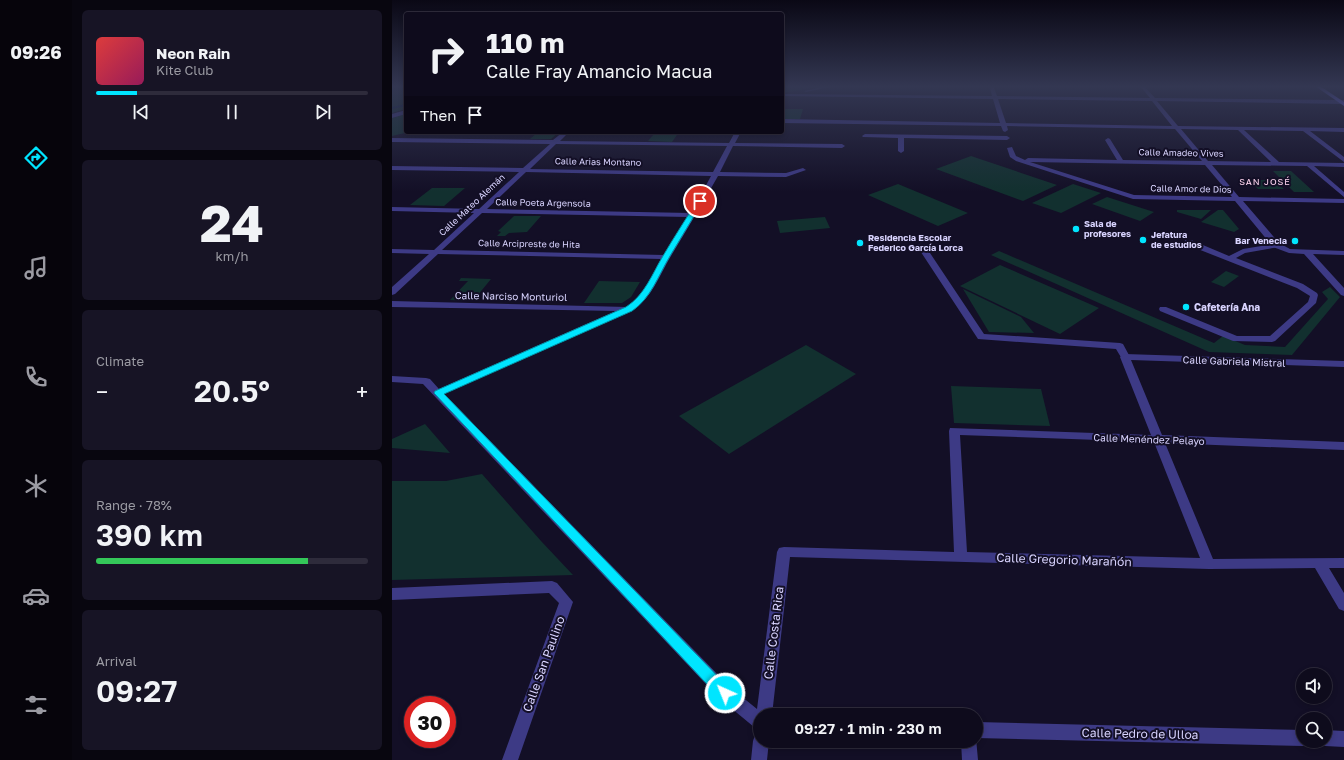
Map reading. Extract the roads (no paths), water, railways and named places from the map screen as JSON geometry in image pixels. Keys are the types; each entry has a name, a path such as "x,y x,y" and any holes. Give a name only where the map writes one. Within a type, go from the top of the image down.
{"street":[{"path":"808,121 1344,130"},
{"path":"1002,121 1013,157 1018,160"},
{"path":"1171,121 1276,245 1289,251 1344,253"},
{"path":"1239,128 1277,164"},
{"path":"1304,129 1344,160"},
{"name":"Calle Mateo Alemán","path":"392,292 479,210 564,134"},
{"path":"438,393 629,309 638,303 645,295 666,257 693,215 737,134"},
{"path":"865,136 901,136 1009,143"},
{"path":"901,136 901,151"},
{"path":"392,140 842,146"},
{"path":"1108,140 1121,161"},
{"name":"Calle Amadeo Vives","path":"1018,160 1344,165"},
{"name":"Calle Amor de Dios","path":"1018,160 1133,197 1344,201"},
{"path":"1309,165 1344,195"},
{"name":"Calle Arias Montano","path":"392,168 786,175 803,170"},
{"name":"Calle Poeta Argensola","path":"392,209 693,215"},
{"path":"1163,309 1236,339 1272,339 1312,303 1314,295 1300,286 1188,242"},
{"path":"1229,259 1243,251 1276,245"},
{"path":"921,246 981,337 1120,346 1209,564"},
{"name":"Calle Arcipreste de Hita","path":"392,251 666,257"},
{"path":"1307,252 1344,293"},
{"name":"Calle Narciso Monturiol","path":"392,304 629,309"},
{"name":"Calle Gabriela Mistral","path":"1125,357 1344,364"},
{"path":"392,379 426,381 725,693 753,716"},
{"name":"Calle Menéndez Pelayo","path":"961,557 954,431 1344,446"},
{"name":"Calle Gregorio Marañón","path":"784,552 1209,564 1344,563"},
{"name":"Calle Costa Rica","path":"765,708 784,552"},
{"path":"1320,563 1344,605"},
{"name":"Calle San Paulino","path":"392,594 552,587 566,602 510,760"},
{"name":"Calle Pedro de Ulloa","path":"983,730 1296,738"},
{"path":"1332,738 1344,739"},
{"path":"759,760 760,748"},
{"path":"969,748 970,760"}],"place":[{"name":"Sala de profesores","path":"1076,229"},
{"name":"Jefatura de estudios","path":"1143,240"},
{"name":"Bar Venecia","path":"1295,241"},
{"name":"Residencia Escolar Federico García Lorca","path":"860,243"},
{"name":"Cafetería Ana","path":"1186,307"}],"district":[{"name":"SAN JOSÉ","path":"1265,182"}]}
